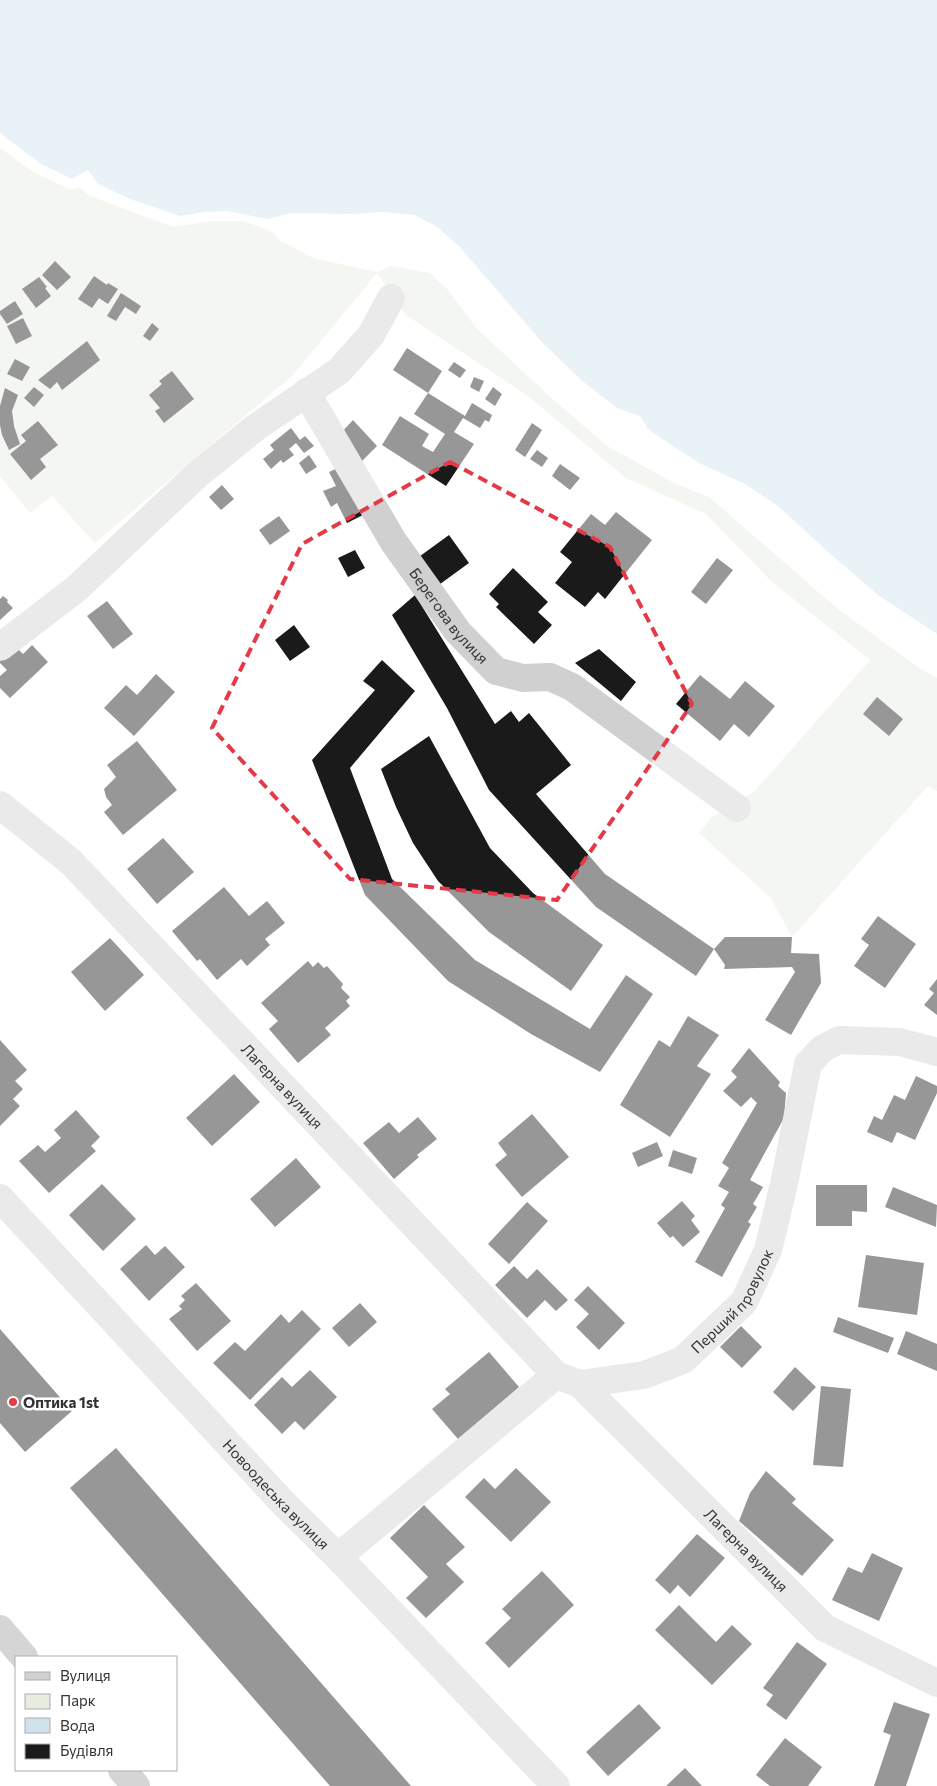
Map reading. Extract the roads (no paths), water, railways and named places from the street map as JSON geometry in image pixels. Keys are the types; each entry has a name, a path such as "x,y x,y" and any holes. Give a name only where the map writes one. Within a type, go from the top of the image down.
{"highway":[{"path":"0,1629 23,1656"},
{"path":"123,1771 136,1786"}],"street":[{"path":"0,647 76,589 198,474 255,428 339,371 370,335 391,298"},
{"name":"Берегова вулиця","path":"306,392 392,541 458,632 496,670 522,678 550,677 572,687 737,808"},
{"name":"Лагерна вулиця","path":"0,805 71,862 568,1380 825,1628 937,1683"},
{"name":"Перший провулок","path":"568,1380 644,1375 683,1360 744,1302 768,1250 784,1184 808,1064 822,1049 839,1040 900,1042 937,1052"},
{"name":"Новоодеська вулиця","path":"0,1198 286,1507 338,1557 556,1786"},
{"path":"338,1557 568,1380"}],"water":[{"path":"0,0 937,0 937,634 878,595 778,506 745,484 701,464 648,429 640,416 617,408 581,380 540,340 459,246 437,227 415,215 384,212 351,214 291,213 268,219 227,211 180,216 130,199 98,184 88,170 72,179 41,164 0,133"}],"place":[{"name":"Оптика 1st","path":"13,1402"}]}
